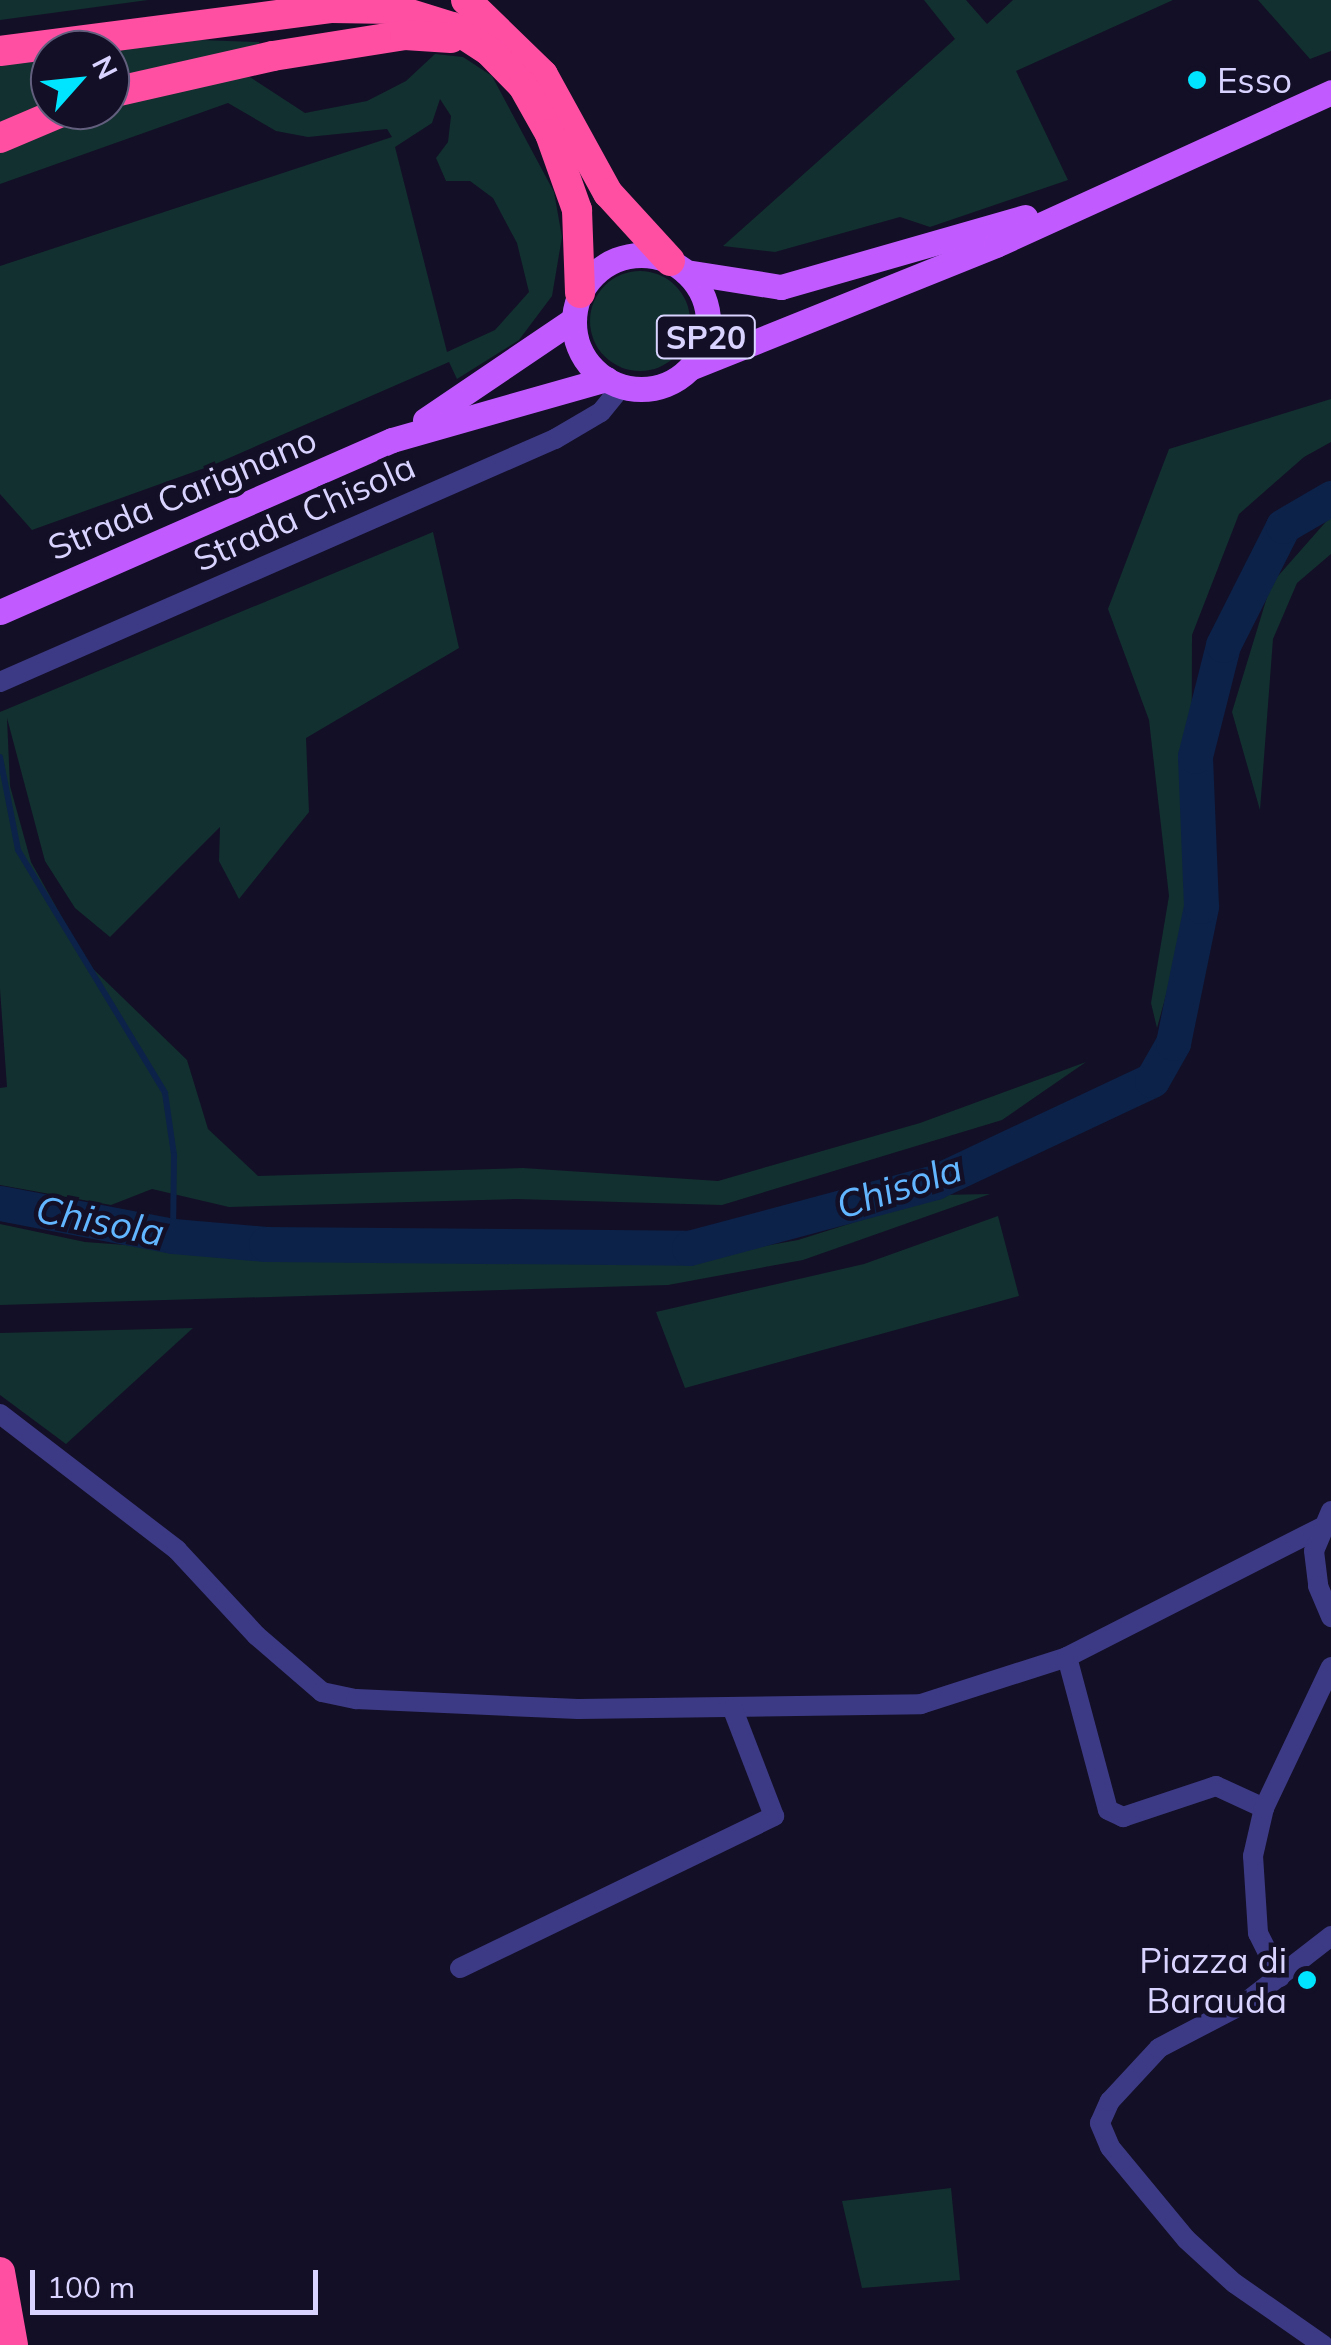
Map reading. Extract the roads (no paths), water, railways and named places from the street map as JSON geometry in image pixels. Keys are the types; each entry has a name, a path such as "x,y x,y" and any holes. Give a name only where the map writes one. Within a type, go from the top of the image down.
{"highway":[{"path":"0,32 244,0"},
{"path":"440,0 506,33"},
{"path":"466,0 506,33 542,75 608,194 678,266"},
{"path":"0,51 365,7 452,27 509,72 538,110 571,187 580,232 577,306"},
{"path":"130,87 197,69 405,35 463,40 509,72"},
{"path":"0,138 30,125"},
{"path":"0,2272 12,2345"}],"main road":[{"name":"SP20","path":"392,440 614,382 663,385 690,368 996,245 1087,200 1331,92"},
{"name":"SP20","path":"392,440 577,306 608,262 628,255 761,288 801,284 1087,200"},
{"name":"SP20","path":"678,266 698,287 708,324 690,368"},
{"name":"SP20","path":"577,306 582,354 614,382"},
{"name":"Strada Carignano","path":"0,612 392,440"}],"street":[{"name":"Strada Chisola","path":"0,682 555,439 601,412 614,382"},
{"path":"0,1414 177,1550 257,1636 322,1692 578,1708 732,1710 921,1704 1067,1657 1326,1520"},
{"path":"1326,1520 1314,1550 1318,1586 1331,1617"},
{"path":"1067,1657 1108,1810 1122,1817 1216,1786 1264,1808"},
{"path":"1280,1977 1254,1911 1253,1856 1264,1808 1331,1668"},
{"path":"460,1968 774,1816 732,1710"},
{"path":"1323,2345 1234,2283 1186,2239 1110,2147 1100,2123 1110,2101 1159,2048 1200,2030 1329,1942"}],"waterway":[{"name":"Chisola","path":"0,1203 173,1236 266,1244 689,1248 935,1182 1152,1080 1173,1043 1201,906 1195,756 1223,645 1283,526 1331,498"},
{"path":"0,757 18,850 165,1093 174,1155 173,1236"}],"place":[{"name":"Esso","path":"1197,80"},
{"name":"Piazza di Barauda","path":"1307,1980"}]}
